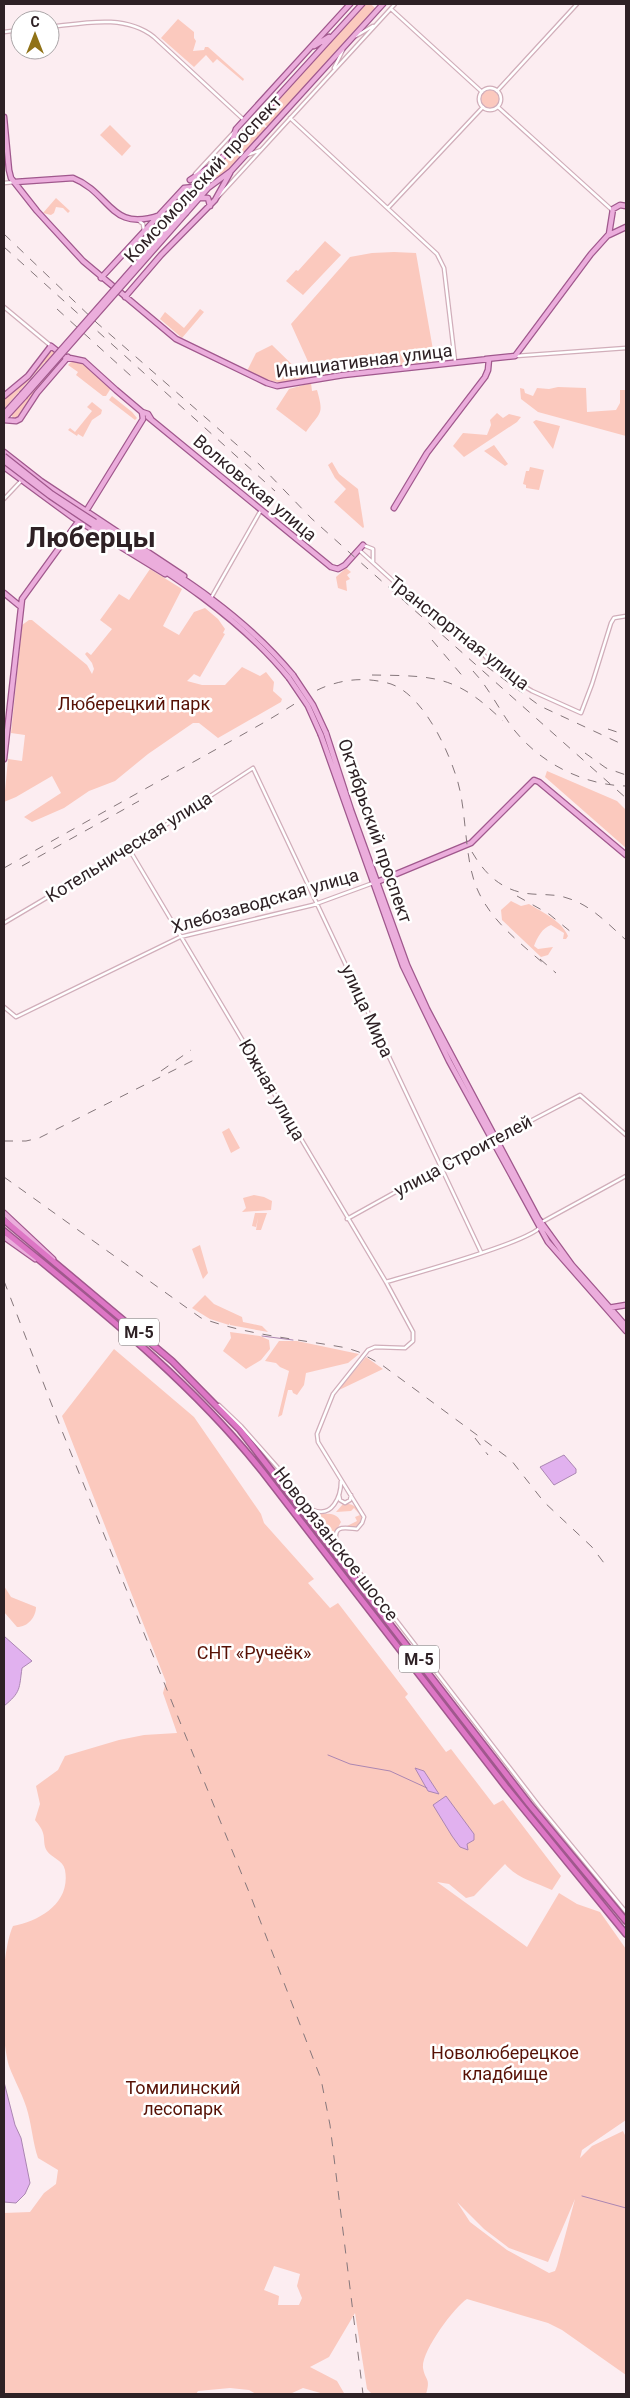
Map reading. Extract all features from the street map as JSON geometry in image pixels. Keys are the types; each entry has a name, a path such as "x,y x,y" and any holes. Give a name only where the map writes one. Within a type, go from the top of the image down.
{"highway":[{"name":"Новорязанское шоссе","path":"4,1220 172,1361 211,1398 240,1430 530,1804 626,1920"},
{"name":"Новорязанское шоссе","path":"4,1231 161,1363 213,1413 244,1448 552,1846 626,1934"}],"main road":[{"path":"230,148 236,129 350,4"},
{"name":"Комсомольский проспект","path":"196,200 220,160 230,148 362,4"},
{"name":"Комсомольский проспект","path":"4,414 196,200 208,188 231,171 383,4"},
{"path":"307,51 334,34"},
{"path":"4,117 9,170 14,182 74,178 123,218 138,220 160,215"},
{"path":"190,180 220,160"},
{"path":"125,297 161,255 209,208 231,171"},
{"name":"Инициативная улица","path":"14,182 43,219 101,278 176,339 212,360 277,388 488,358"},
{"path":"101,278 184,188 194,187 196,200 206,197 210,201 209,208"},
{"path":"515,356 610,232 612,210 618,206 626,206"},
{"path":"610,217 614,225 625,228"},
{"path":"604,239 625,228"},
{"path":"4,396 28,376 51,346"},
{"name":"Волковская улица","path":"51,346 68,357 84,361 146,416 326,564 335,569 345,565 359,550"},
{"name":"Инициативная улица","path":"192,348 277,386 454,361 515,356"},
{"path":"4,420 20,419 34,397 68,357"},
{"path":"394,508 428,452 485,377 488,370 488,358"},
{"path":"8,410 10,417 14,420"},
{"name":"Комсомольский проспект","path":"4,420 8,410"},
{"path":"4,759 21,605 80,522 146,416"},
{"path":"86,511 146,416"},
{"path":"4,452 86,511 173,567 202,591"},
{"name":"Октябрьский проспект","path":"4,456 52,494 186,586 252,636 291,676"},
{"name":"Октябрьский проспект","path":"4,461 50,496 211,598 258,636 313,705 375,882 412,979 539,1229 568,1267 609,1309"},
{"path":"4,467 80,522 186,586"},
{"path":"359,550 363,545"},
{"path":"4,593 21,605"},
{"name":"Хлебозаводская улица","path":"375,882 472,843 534,780 540,782 626,855"},
{"name":"Октябрьский проспект","path":"493,1139 541,1223 572,1265 609,1309"},
{"name":"М-5","path":"4,1213 65,1270"},
{"name":"М-5","path":"4,1237 55,1273"},
{"path":"609,1309 625,1307"},
{"path":"619,1318 619,1312 625,1307"},
{"path":"609,1309 626,1326"},
{"path":"609,1309 626,1331"}],"street":[{"path":"215,200 265,148 290,118 395,4"},
{"path":"497,91 577,4"},
{"path":"391,9 482,92"},
{"path":"60,26 116,22 135,25 154,37 244,120"},
{"path":"353,38 376,25"},
{"path":"333,72 344,46"},
{"path":"482,92 491,89 497,91 501,97 498,107"},
{"path":"482,92 480,102 483,107 490,110 498,107"},
{"path":"388,208 483,107"},
{"path":"498,107 612,210"},
{"path":"290,118 431,245 441,259 446,283 454,361"},
{"path":"184,188 236,129"},
{"path":"244,157 265,148"},
{"path":"4,183 14,182"},
{"path":"138,220 143,224 144,232"},
{"path":"4,307 51,346"},
{"path":"515,356 626,348"},
{"path":"4,499 21,481 19,472 23,470 28,471"},
{"path":"211,598 261,510"},
{"path":"363,545 373,550 373,564"},
{"path":"359,550 373,564"},
{"name":"Транспортная улица","path":"373,564 431,614 466,635 493,664 513,680 546,698 581,713 592,684 610,623 614,618 626,616"},
{"name":"Котельническая улица","path":"4,923 129,849 253,769"},
{"name":"улица Мира","path":"253,769 482,1252"},
{"name":"Южная улица","path":"129,849 346,1219 386,1282 413,1332 413,1341 405,1348 375,1347 368,1350 333,1395 316,1438 341,1480"},
{"name":"Хлебозаводская улица","path":"4,1007 16,1017 180,936 316,904 375,882"},
{"name":"улица Строителей","path":"346,1219 580,1094 626,1135"},
{"path":"386,1282 526,1236 539,1229 541,1223 626,1176"},
{"path":"211,1398 241,1426 312,1510 539,1806 626,1912"},
{"path":"312,1510 318,1512 327,1511 336,1502 341,1480"},
{"path":"337,1543 337,1534 343,1527 357,1529 364,1517 341,1480"},
{"path":"339,1494 345,1490 350,1493"},
{"path":"339,1494 340,1500 346,1503 350,1500 350,1493"}],"green space":[{"path":"366,4 371,4 376,9 268,127 259,120"},
{"path":"178,19 194,32 196,41 193,51 204,50 205,47 208,47 244,79 243,81 217,59 213,63 206,55 194,67 161,38"},
{"path":"490,90 496,93 499,99 496,105 490,108 484,105 481,99 484,93"},
{"path":"258,122 266,128 226,172 208,185 219,165"},
{"path":"110,125 131,146 122,156 100,135"},
{"path":"56,198 70,211 68,213 63,208 56,207 51,215 43,213"},
{"path":"325,241 341,255 303,295 286,281 296,270 298,271"},
{"path":"394,252 416,253 435,361 315,377 291,324 350,257"},
{"path":"200,309 204,312 182,338 160,319 165,312 184,328"},
{"path":"272,345 306,378 289,382 276,382 247,371 256,353"},
{"path":"54,350 63,360 20,418 13,419 11,413 52,368 45,362 4,409 4,397 22,383 49,351"},
{"path":"73,360 83,363 111,388 106,396 103,396 76,375 78,372 68,365"},
{"path":"311,383 312,391 317,390 321,409 306,432 276,409 289,389"},
{"path":"558,387 586,388 587,412 616,410 620,403 620,390 626,390 626,436 538,412 521,399 520,388 524,389 525,393 533,396 537,388 549,389"},
{"path":"112,396 137,418 135,420 109,400"},
{"path":"92,402 102,410 101,414 92,420 83,437 78,434 77,436 68,430 70,428 75,432 92,411 87,407"},
{"path":"497,413 503,418 509,414 521,417 517,422 464,457 453,446 463,433 487,435 491,425 490,420"},
{"path":"536,420 560,426 553,449 533,422"},
{"path":"494,445 508,464 505,466 484,451"},
{"path":"332,462 339,474 358,489 363,528 334,502 346,489 335,478 328,465"},
{"path":"530,467 544,470 539,490 526,488 526,485 523,484 526,471 529,471"},
{"path":"346,568 351,572 347,575 350,579 346,581 347,591 338,588 336,577"},
{"name":"Люберецкий парк","path":"150,569 182,589 163,626 179,635 194,612 205,608 218,619 225,629 223,633 225,634 200,677 194,674 187,681 202,685 225,685 242,667 260,676 266,672 274,682 273,691 282,699 281,702 218,738 199,723 193,723 148,754 115,781 89,791 64,808 32,822 24,817 61,793 52,776 4,802 8,759 22,761 25,735 11,733 22,625 32,620 87,665 92,674 94,669 92,663 85,654 87,652 91,655 112,629 100,620 119,594 129,600"},
{"path":"547,771 617,801 626,810 626,848 545,777"},
{"path":"511,901 521,906 529,904 556,921 568,936 566,939 563,939 564,933 551,925 545,928 534,946 538,949 553,947 548,955 541,957 502,920 501,910"},
{"path":"229,1128 240,1148 231,1153 222,1132"},
{"path":"254,1195 272,1201 271,1210 242,1212 246,1208 243,1198"},
{"path":"255,1213 267,1213 261,1230 256,1230 258,1218 256,1227 252,1226"},
{"path":"200,1245 208,1273 203,1279 192,1249"},
{"path":"205,1295 214,1304 242,1317 243,1322 262,1326 268,1332 230,1325 230,1323 229,1325 210,1319 192,1308"},
{"path":"230,1332 260,1336 269,1340 270,1349 261,1360 246,1369 223,1351 231,1338"},
{"path":"279,1341 297,1341 359,1354 348,1363 306,1373 304,1385 297,1395 292,1390 288,1390 282,1415 278,1417 289,1371 276,1363 265,1361"},
{"path":"114,1349 194,1417 261,1514 264,1523 314,1579 308,1583 330,1608 338,1603 408,1694 405,1697 446,1752 451,1749 494,1805 503,1800 561,1876 552,1890 521,1877 505,1864 474,1896 466,1898 449,1884 437,1882 527,1947 559,1893 577,1904 600,1912 626,1949 626,2120 582,2150 580,2158 592,2146 623,2131 626,2137 626,2375 562,2330 548,2323 467,2299 454,2311 439,2330 427,2352 423,2368 428,2382 426,2394 372,2394 367,2389 355,2313 329,2357 310,2367 337,2381 344,2393 324,2394 303,2388 290,2394 256,2394 249,2390 230,2388 198,2391 196,2394 4,2394 4,2213 30,2212 44,2193 56,2184 58,2170 38,2158 26,2107 9,2066 4,2035 4,1975 6,1955 13,1926 33,1920 51,1909 63,1892 66,1882 64,1867 60,1861 47,1851 41,1827 35,1820 40,1804 36,1786 58,1770 65,1756 119,1740 144,1735 177,1733 163,1693 166,1682 62,1416","holes":["575,2199 557,2266 555,2271 549,2273 507,2250 470,2222 457,2202 484,2229 509,2248 548,2262","274,2266 300,2274 297,2286 302,2298 299,2305 278,2305 279,2296 264,2290"]},
{"path":"366,1357 383,1369 339,1390 339,1389"},
{"path":"343,1504 352,1505 358,1510 362,1516 359,1525 353,1528 347,1526 357,1521 355,1517 360,1515 354,1508 351,1511 336,1512"},
{"path":"318,1514 332,1514 339,1519 341,1522 334,1535"},
{"path":"4,1586 11,1597 36,1607 33,1618 21,1627 17,1627 4,1612"}],"shaded area":[{"path":"564,1455 576,1469 576,1473 554,1485 540,1467"},
{"path":"4,1636 32,1661 22,1668 18,1690 14,1697 4,1706"},
{"path":"415,1768 424,1771 439,1794 428,1791"},
{"path":"446,1796 474,1834 474,1840 467,1844 468,1850 460,1847 433,1805"},
{"path":"4,2082 15,2125 21,2138 30,2183 25,2194 16,2203 4,2202"}],"waterway":[{"path":"262,1336 293,1340"},
{"path":"328,1755 350,1764 390,1771 427,1788"},
{"path":"582,2196 626,2208"}],"railway":[{"path":"4,234 97,323 260,465 311,518 626,798"},
{"path":"4,247 275,491"},
{"path":"57,309 131,376"},
{"path":"432,640 465,679"},
{"path":"486,666 540,706 626,746"},
{"path":"473,671 485,685 515,731 526,743 551,763 595,782 626,786"},
{"path":"372,675 412,676 444,681 458,686 472,695 503,721"},
{"path":"4,868 262,724 318,690 345,681 376,681 391,684 402,690 423,710 431,722 452,764 460,790 470,866 479,893 499,922 543,963"},
{"path":"608,729 626,735"},
{"path":"585,753 606,768 626,775"},
{"path":"22,866 139,801"},
{"path":"472,852 483,868 504,886 522,893 559,896 576,901 599,916 626,940"},
{"path":"517,896 549,914 571,932"},
{"path":"540,959 556,973"},
{"path":"161,1071 191,1050"},
{"path":"4,1141 26,1141 39,1138 194,1060"},
{"path":"4,1177 201,1318 254,1333 347,1348 359,1352 382,1365 511,1460 544,1502 592,1547 607,1567"},
{"path":"4,1281 60,1426 251,1897 321,2079 330,2125 363,2394"},
{"path":"475,1438 488,1455"}],"district":[{"name":"Люберцы","path":"91,537"}],"park label":[{"name":"СНТ «Ручеёк»","path":"254,1653"},
{"name":"Новолюберецкое кладбище","path":"505,2063"},
{"name":"Томилинский лесопарк","path":"183,2098"}]}
